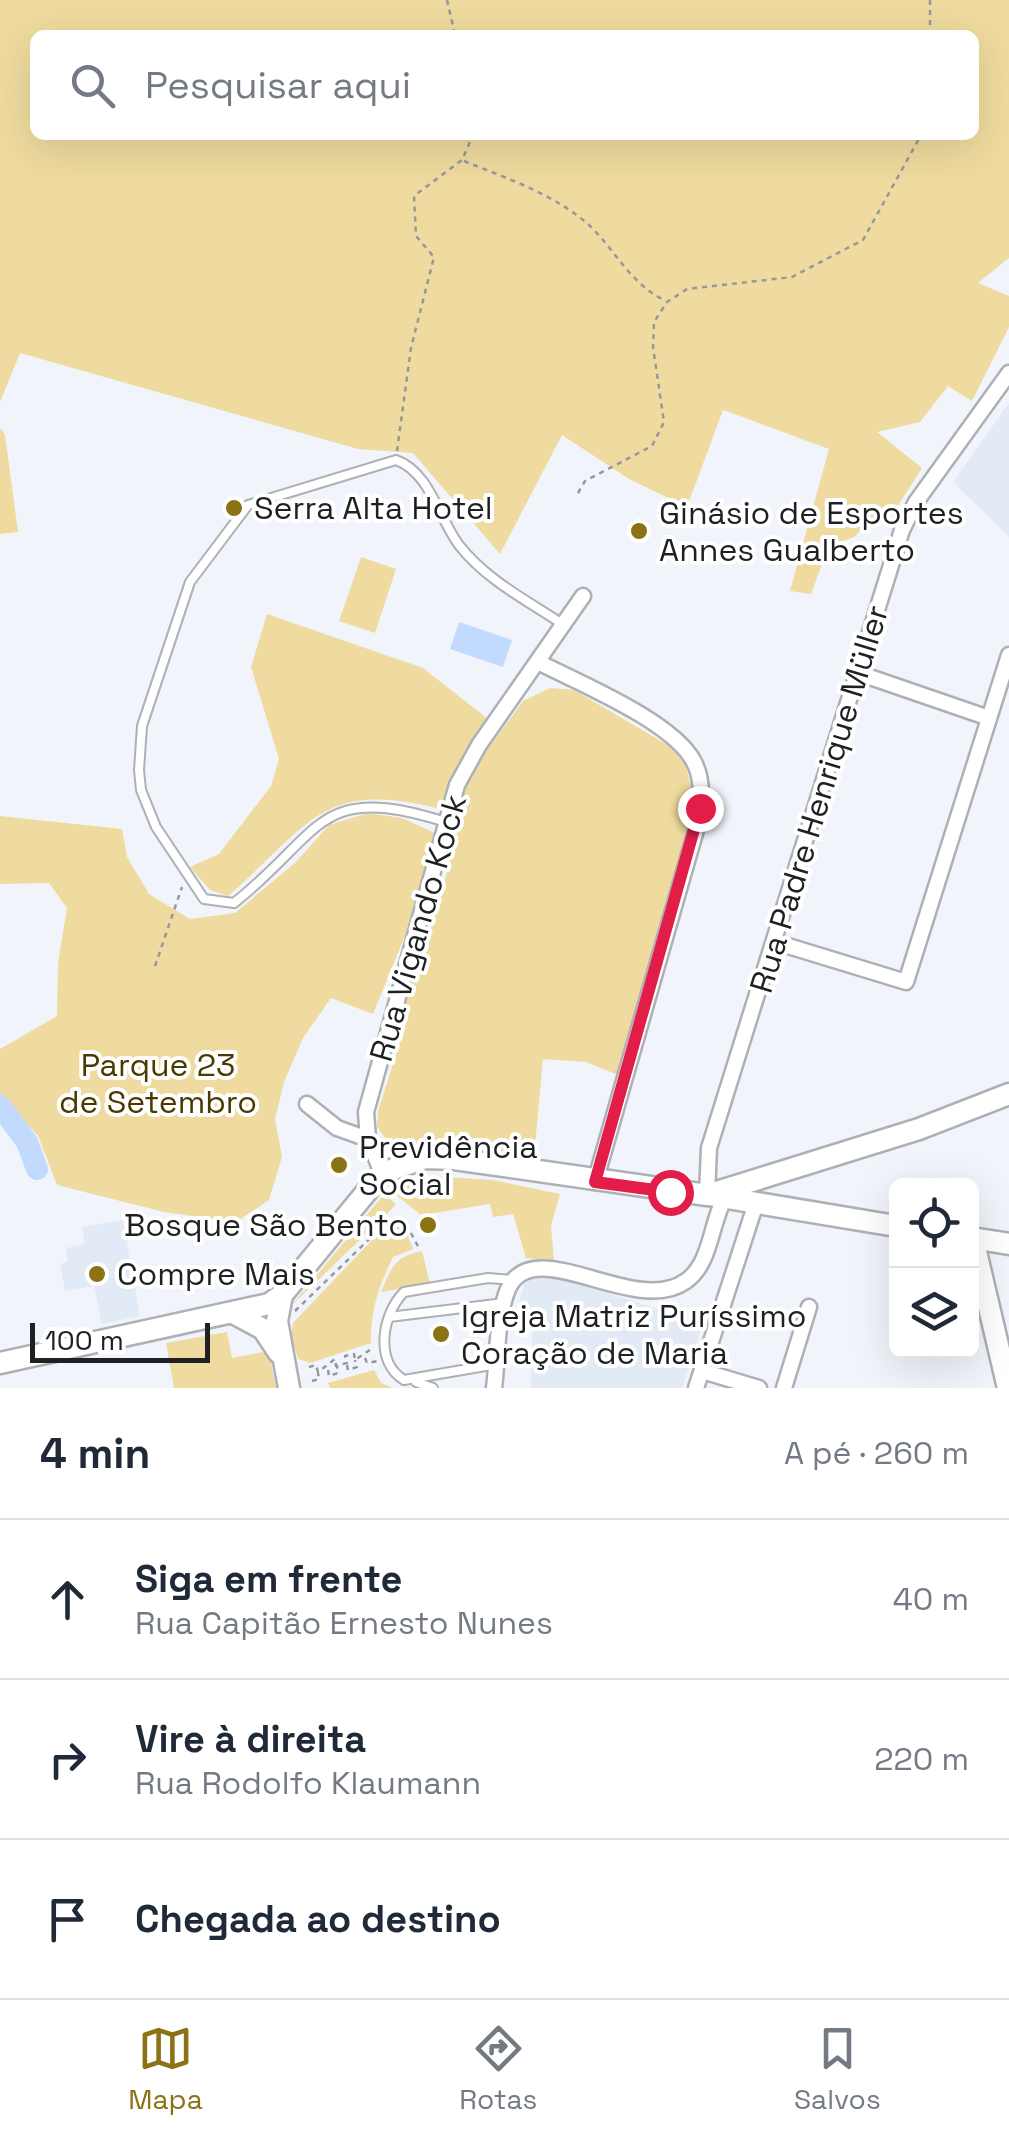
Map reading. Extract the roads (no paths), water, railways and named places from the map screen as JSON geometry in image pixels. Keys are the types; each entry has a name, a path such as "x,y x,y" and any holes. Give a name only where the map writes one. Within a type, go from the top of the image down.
{"main road":[{"path":"715,1193 920,1129 1009,1094"},
{"path":"0,1364 260,1308 282,1295 382,1173 412,1161 439,1158 595,1182 715,1193 756,1204 889,1225"},
{"path":"755,1178 747,1192 756,1204"},
{"path":"979,1240 1009,1244"},
{"path":"979,1268 1008,1388"},
{"path":"282,1295 277,1321 289,1388"},
{"path":"233,1313 263,1329 281,1356"}],"street":[{"name":"Rua Padre Henrique Müller","path":"715,1193 709,1148 909,512 1009,373"},
{"name":"Rua Vigando Kock","path":"382,1173 368,1139 369,1098 416,944 446,822 465,768 582,596"},
{"path":"775,942 906,982 1009,655"},
{"path":"538,662 670,736 694,762 701,790 698,824 595,1182"},
{"path":"858,674 989,718"},
{"path":"307,1104 337,1128 368,1139"},
{"path":"713,1218 707,1203 715,1193"},
{"path":"494,1388 504,1303 513,1280 538,1266 633,1290 665,1290 689,1280 702,1264 715,1193"},
{"path":"696,1388 756,1204"},
{"path":"784,1388 809,1307"},
{"path":"702,1371 759,1388"}],"lane":[{"path":"446,822 391,806 361,805 336,812 234,903 211,904 185,876 141,790 139,744 190,582 248,505 396,460 417,474 450,534 476,564 564,624"},
{"path":"434,1388 398,1378 388,1358 385,1343 389,1317 404,1292 488,1278 513,1280"},
{"path":"389,1317 504,1303"},
{"path":"411,1381 497,1364"}],"water":[{"path":"459,622 512,640 503,667 450,649"}],"waterway":[{"path":"0,1106 27,1142 37,1169"}],"place":[{"name":"Serra Alta Hotel","path":"234,508"},
{"name":"Ginásio de Esportes Annes Gualberto","path":"639,531"},
{"name":"Previdência Social","path":"339,1165"},
{"name":"Bosque São Bento","path":"428,1225"},
{"name":"Compre Mais","path":"97,1274"},
{"name":"Igreja Matriz Puríssimo Coração de Maria","path":"441,1334"}],"park label":[{"name":"Parque 23 de Setembro","path":"158,1084"}]}
